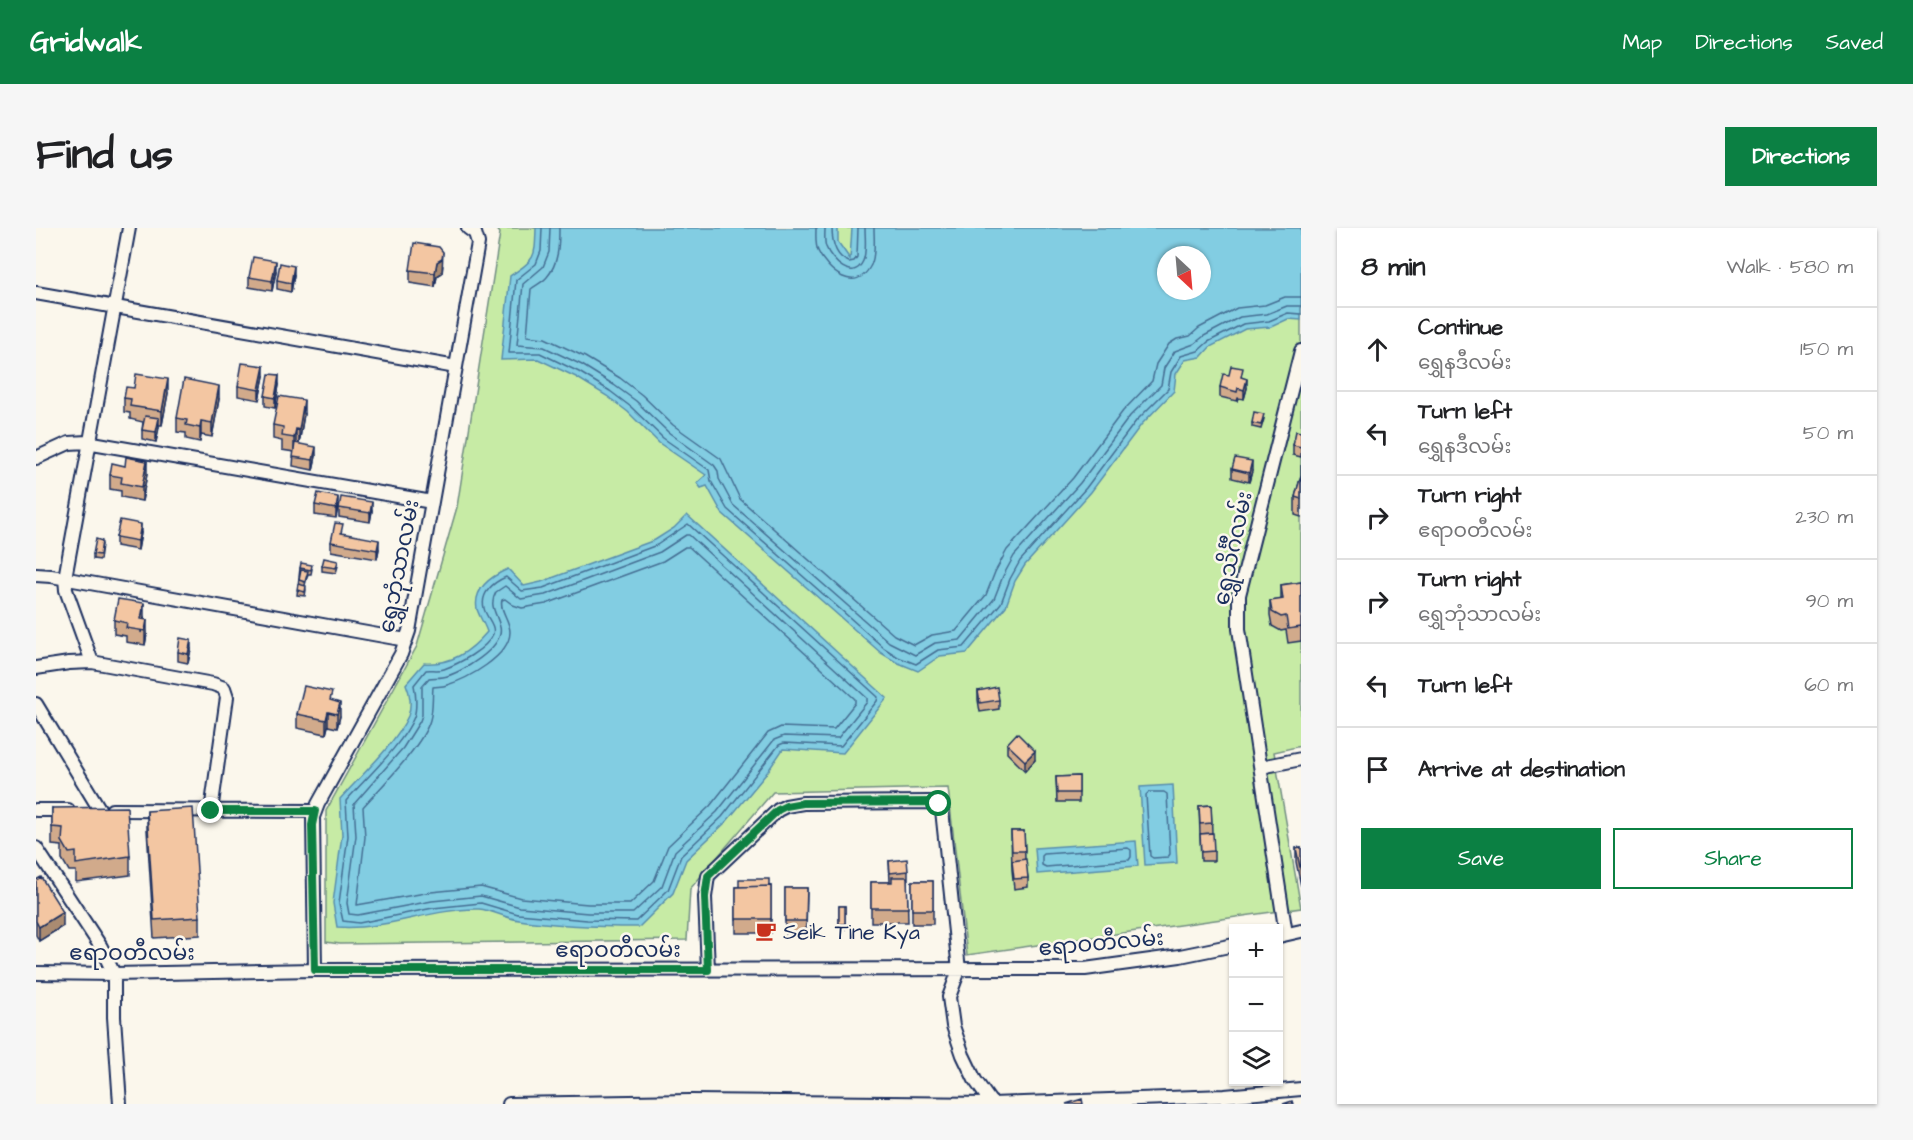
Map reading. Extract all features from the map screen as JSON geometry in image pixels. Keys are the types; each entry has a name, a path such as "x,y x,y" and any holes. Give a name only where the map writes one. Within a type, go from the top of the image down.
{"street":[{"path":"92,662 66,590 65,578 129,228"},
{"name":"ရွှေဘုံသာလမ်း","path":"315,970 312,825 315,811 401,654 406,640 478,243 475,233 468,228"},
{"path":"36,293 456,367"},
{"name":"ရွှေသိင်္ဂီလမ်း","path":"1281,924 1261,767 1239,629 1239,595 1301,351"},
{"path":"36,458 69,443 90,442 432,502"},
{"path":"36,575 65,578 406,640"},
{"path":"36,668 92,662 224,688 227,697 211,811"},
{"path":"36,704 90,810"},
{"path":"1261,767 1301,759"},
{"path":"708,970 705,897 708,876 778,810 803,803 930,802 939,804 942,810 959,970 949,997 953,1026 975,1080 993,1104"},
{"path":"36,810 315,811"},
{"path":"36,848 101,947 114,974 114,1027 120,1104"},
{"path":"1283,935 1301,931"},
{"name":"ဧရာဝတီလမ်း","path":"36,973 114,974 315,970 1085,969 1180,956 1229,946"},
{"path":"509,1104 690,1102 993,1104 1225,1096 1301,1089"}],"green space":[{"path":"496,228 1301,228 1301,746 1274,752 1301,908 967,955 948,788 773,792 690,889 687,940 340,944 326,942 326,811 417,646 457,507 500,233"}],"water":[{"path":"536,228 838,228 838,242 850,259 852,228 1301,228 1301,320 1288,319 1271,327 1245,329 1210,347 1201,357 1185,360 1176,374 1174,391 1141,425 1091,492 1025,565 1015,581 1006,606 967,653 940,656 918,671 881,653 722,513 707,486 701,488 697,483 706,475 659,443 628,412 607,396 576,377 538,359 501,360 510,276 529,261 534,252"},
{"path":"687,515 887,698 843,753 783,749 766,774 727,821 686,860 673,893 639,927 579,926 534,922 479,909 443,912 373,926 337,927 333,903 342,835 340,799 377,759 402,726 410,708 406,684 424,663 443,662 459,656 474,646 487,632 477,609 478,595 485,584 508,569 524,586 541,582 655,540 674,528"},
{"path":"1173,785 1177,863 1145,865 1140,787"},
{"path":"1136,841 1138,866 1037,874 1035,848"}],"building":[{"path":"414,243 439,247 443,252 442,259 437,262 435,273 410,270"},
{"path":"253,257 276,261 272,281 249,277"},
{"path":"280,263 294,266 291,283 277,280"},
{"path":"242,363 264,366 259,390 238,386"},
{"path":"1231,366 1243,368 1241,377 1247,379 1244,390 1238,388 1237,392 1220,387 1223,374 1229,375"},
{"path":"136,374 168,379 162,411 130,406 131,399 124,398 126,387 134,388"},
{"path":"269,374 279,375 275,398 265,396"},
{"path":"184,379 219,386 212,423 201,421 200,428 186,425 187,420 177,418"},
{"path":"279,396 304,400 299,430 296,429 294,438 282,436 283,427 273,425"},
{"path":"1254,412 1264,414 1261,425 1252,423"},
{"path":"145,416 159,418 156,432 142,430"},
{"path":"1296,431 1301,432 1301,447 1293,445"},
{"path":"295,443 316,447 313,460 293,457"},
{"path":"126,457 147,461 142,487 121,483 122,477 110,475 112,463 125,466"},
{"path":"1235,458 1252,461 1249,473 1232,469"},
{"path":"1301,475 1301,499 1295,497"},
{"path":"318,493 338,497 336,509 315,505"},
{"path":"341,497 372,502 370,513 339,508"},
{"path":"120,520 141,524 138,541 116,537"},
{"path":"335,523 343,524 341,533 379,540 377,550 331,542"},
{"path":"96,539 102,541 100,555 93,554"},
{"path":"324,558 338,561 336,568 322,566"},
{"path":"301,563 312,565 311,570 300,568"},
{"path":"301,570 308,571 305,582 299,580"},
{"path":"1301,582 1301,627 1288,629 1286,616 1281,617 1272,612 1270,601 1283,599 1281,585"},
{"path":"298,584 306,586 305,592 297,590"},
{"path":"118,599 144,603 141,619 147,620 145,631 126,628 127,623 114,620"},
{"path":"180,638 191,640 188,654 178,652"},
{"path":"304,686 332,692 330,700 340,703 337,714 328,712 326,720 297,714"},
{"path":"997,687 999,700 980,703 978,691"},
{"path":"1017,733 1035,751 1025,761 1007,744"},
{"path":"1079,776 1079,793 1057,793 1056,777"},
{"path":"1211,805 1212,823 1200,824 1199,806"},
{"path":"127,807 130,856 76,864 76,852 69,853 62,841 63,828 52,827 52,808"},
{"path":"193,808 200,917 154,920 147,811"},
{"path":"1011,831 1024,831 1025,851 1012,851"},
{"path":"1213,833 1214,851 1201,852 1200,834"},
{"path":"1301,847 1301,872 1296,848"},
{"path":"907,859 908,871 890,873 889,861"},
{"path":"1026,859 1028,878 1014,879 1012,861"},
{"path":"41,877 63,912 39,927 36,921 36,880"},
{"path":"892,877 907,877 908,908 871,908 871,882 892,882"},
{"path":"739,879 769,879 769,886 739,887"},
{"path":"912,881 933,881 933,910 912,910"},
{"path":"771,886 771,919 736,919 736,887"},
{"path":"785,888 807,888 806,921 785,921"},
{"path":"839,906 845,906 845,924 839,924"},
{"path":"1082,1099 1083,1104 1066,1104"}],"place":[{"name":"Seik Tine Kya","path":"766,931"}],"route":[{"path":"211,811 315,811 312,825 315,970 708,970 705,897 708,876 778,810 803,803 930,802 939,804"}]}
